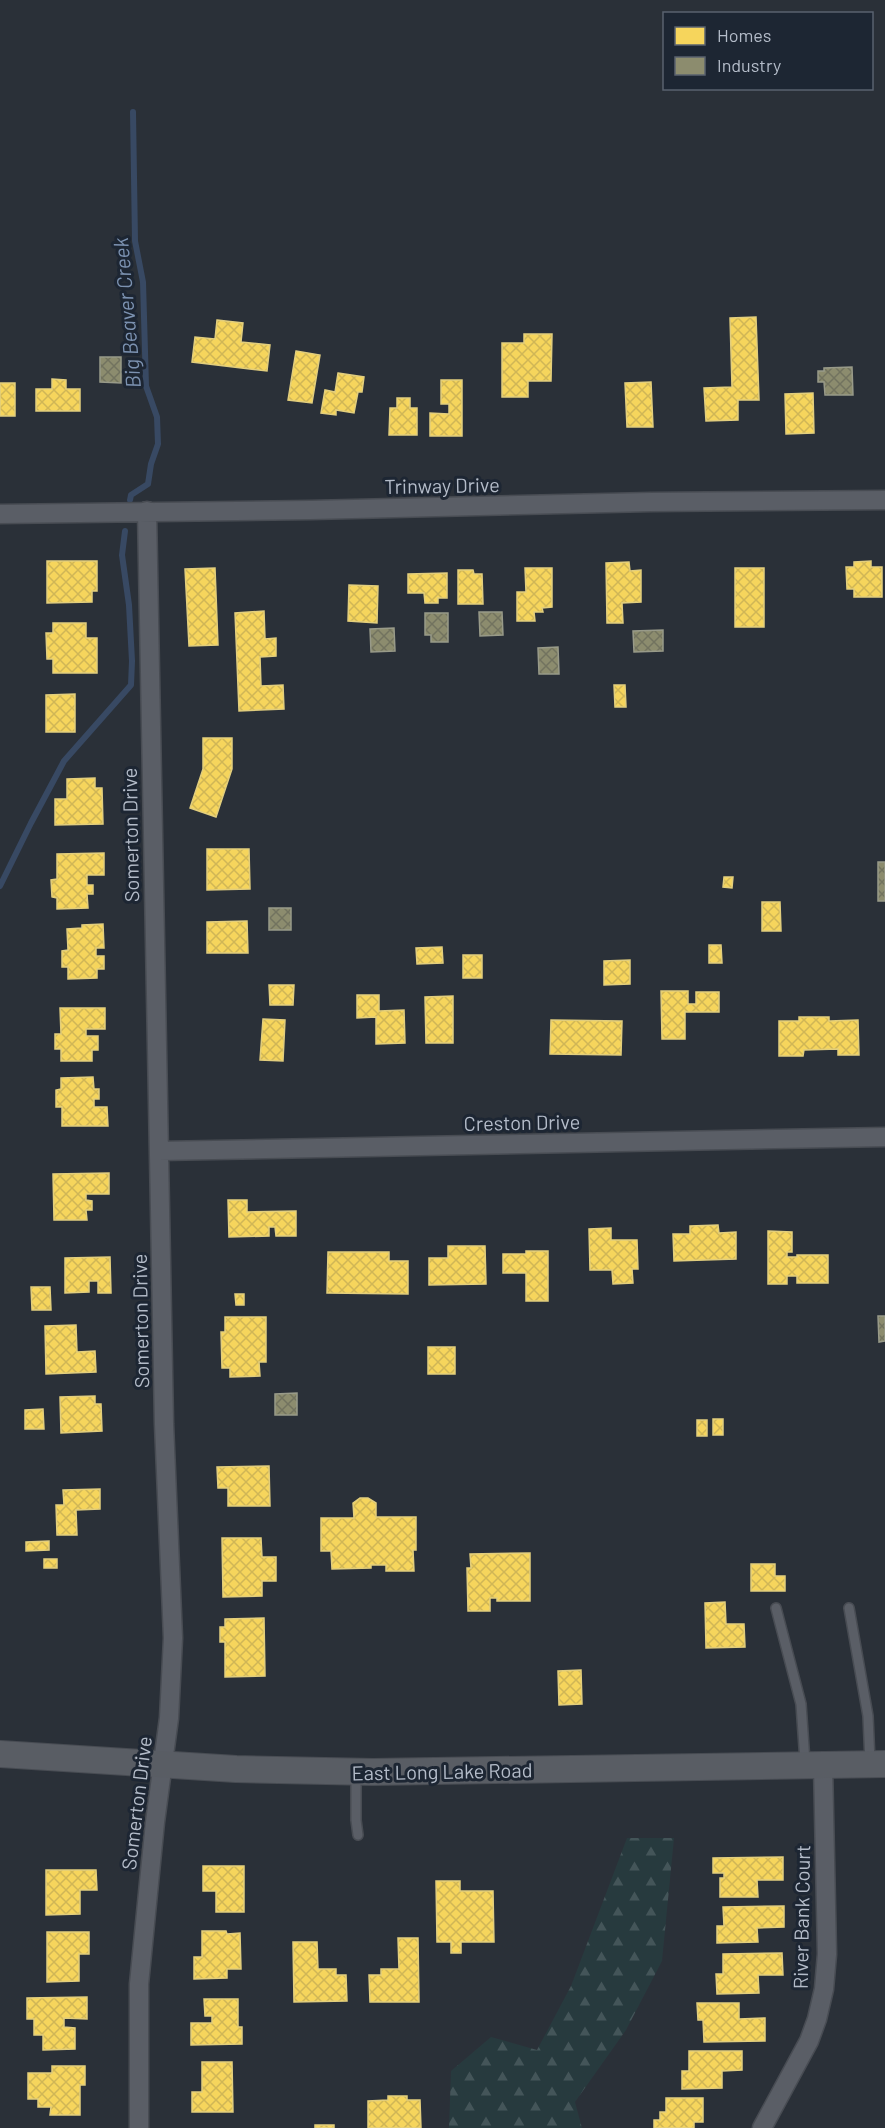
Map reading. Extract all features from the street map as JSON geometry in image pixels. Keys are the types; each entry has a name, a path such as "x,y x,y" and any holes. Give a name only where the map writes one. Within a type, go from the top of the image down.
{"main road":[{"name":"East Long Lake Road","path":"0,1754 236,1769 356,1772 878,1764"}],"street":[{"name":"Trinway Drive","path":"0,514 885,500"},
{"name":"Somerton Drive","path":"139,2128 140,1984 168,1718 173,1638 165,1424 147,511"},
{"name":"Creston Drive","path":"159,1151 885,1137"},
{"name":"River Bank Court","path":"762,2128 809,2041 824,1989 827,1954 814,1765"}],"lane":[{"path":"776,1608 814,1765"},
{"path":"849,1608 878,1764"},
{"path":"356,1772 358,1835"}],"green space":[{"path":"627,1838 674,1838 662,1961 626,2030 575,2102 582,2128 449,2128 451,2071 491,2037 537,2050 571,1986"}],"building: Homes":[{"path":"756,317 759,400 738,400 738,420 706,421 704,388 732,387 730,318"},
{"path":"217,320 243,323 241,342 270,345 267,371 192,362 195,337 215,339"},
{"path":"524,334 552,334 551,381 528,381 528,397 502,397 502,343 524,343"},
{"path":"296,351 320,355 312,403 288,400"},
{"path":"338,373 364,377 362,392 358,392 354,413 336,410 336,415 321,413 325,390 335,392"},
{"path":"52,379 66,380 66,389 80,389 80,411 36,411 36,389 52,389"},
{"path":"441,380 462,380 462,436 430,436 430,413 449,414 449,404 441,404"},
{"path":"651,382 653,427 627,427 625,383"},
{"path":"0,383 15,383 15,416 0,416"},
{"path":"813,393 814,433 786,434 785,394"},
{"path":"397,398 410,398 410,408 417,408 417,435 389,435 390,408 397,408"},
{"path":"47,561 97,561 97,591 92,591 92,602 47,603"},
{"path":"871,561 871,567 882,567 882,597 854,597 854,589 847,589 846,567 854,567 854,562"},
{"path":"629,562 630,571 641,570 641,602 622,603 623,623 607,623 606,563"},
{"path":"215,568 218,645 189,646 185,569"},
{"path":"525,568 552,568 552,607 542,608 543,612 534,612 535,621 517,621 517,592 526,592"},
{"path":"735,568 764,568 764,627 735,627"},
{"path":"458,570 473,570 474,574 482,574 483,604 458,604"},
{"path":"447,573 447,598 438,598 438,603 425,603 424,593 408,593 408,574"},
{"path":"349,585 378,586 377,623 348,621"},
{"path":"264,611 265,639 276,638 276,656 260,657 261,686 283,685 284,709 239,711 235,613"},
{"path":"53,623 86,623 86,638 97,638 97,673 53,673 53,659 47,659 46,633 53,633"},
{"path":"614,685 625,685 626,707 615,707"},
{"path":"75,694 75,732 46,732 46,695"},
{"path":"203,738 232,738 232,769 216,817 190,808 203,769"},
{"path":"95,778 95,788 102,788 103,824 55,825 55,799 67,799 67,779"},
{"path":"207,849 249,849 250,889 207,890"},
{"path":"104,853 104,875 87,875 87,885 93,885 93,894 87,894 88,908 57,909 57,898 52,897 51,880 57,879 57,854"},
{"path":"724,877 733,877 732,888 723,887"},
{"path":"762,902 780,902 781,931 762,931"},
{"path":"247,921 248,953 207,953 207,922"},
{"path":"103,924 104,948 96,948 96,956 104,956 104,969 97,969 97,978 68,979 68,967 62,967 62,951 68,950 67,929 82,928 82,925"},
{"path":"709,945 721,945 722,963 709,963"},
{"path":"442,947 443,963 417,964 416,948"},
{"path":"463,955 482,955 482,978 463,978"},
{"path":"630,960 630,984 604,985 604,961"},
{"path":"269,985 294,985 293,1005 270,1005"},
{"path":"661,991 688,991 688,1004 696,1004 696,992 719,992 719,1012 685,1012 685,1039 662,1039"},
{"path":"357,995 379,995 379,1011 404,1010 405,1043 376,1044 376,1017 357,1018"},
{"path":"453,996 453,1043 426,1043 425,997"},
{"path":"60,1008 105,1008 105,1029 86,1029 86,1036 98,1036 98,1050 92,1050 92,1061 61,1061 61,1049 55,1049 55,1034 61,1034"},
{"path":"799,1017 829,1017 829,1021 858,1020 859,1055 838,1055 838,1049 804,1050 803,1056 779,1056 779,1021 799,1021"},
{"path":"263,1019 285,1020 283,1061 260,1060"},
{"path":"551,1020 622,1021 621,1055 550,1054"},
{"path":"93,1077 94,1089 99,1089 99,1099 94,1099 94,1107 107,1107 108,1126 62,1126 62,1107 56,1107 56,1090 61,1089 61,1078"},
{"path":"109,1173 109,1194 86,1194 86,1200 92,1201 92,1210 86,1210 87,1220 54,1220 53,1174"},
{"path":"228,1200 247,1200 247,1212 296,1211 296,1236 276,1236 275,1227 269,1227 269,1236 229,1237"},
{"path":"718,1225 719,1233 736,1232 736,1259 674,1261 673,1234 690,1234 690,1226"},
{"path":"611,1228 611,1240 637,1240 638,1269 632,1269 633,1283 613,1284 612,1270 590,1270 589,1229"},
{"path":"768,1231 792,1232 792,1252 787,1252 787,1257 828,1255 828,1283 797,1283 797,1276 787,1276 787,1284 768,1284"},
{"path":"448,1246 485,1246 486,1284 429,1285 429,1258 448,1258"},
{"path":"526,1251 548,1251 548,1301 526,1301 526,1273 503,1273 503,1254 526,1254"},
{"path":"328,1252 389,1252 389,1261 408,1261 408,1294 327,1293"},
{"path":"110,1257 111,1293 98,1293 98,1281 89,1281 89,1292 65,1293 65,1258"},
{"path":"31,1287 50,1287 51,1310 32,1310"},
{"path":"235,1294 244,1294 244,1305 236,1305"},
{"path":"225,1317 266,1317 266,1362 259,1362 260,1376 230,1377 230,1368 222,1368 221,1332 225,1332"},
{"path":"76,1325 77,1352 95,1351 96,1372 46,1374 45,1326"},
{"path":"428,1347 455,1347 455,1374 428,1374"},
{"path":"95,1396 95,1404 101,1404 102,1431 61,1433 60,1397"},
{"path":"43,1409 44,1429 25,1429 25,1410"},
{"path":"713,1419 723,1419 723,1435 713,1435"},
{"path":"697,1420 707,1420 707,1436 697,1436"},
{"path":"269,1466 270,1506 228,1506 228,1488 218,1488 217,1467"},
{"path":"100,1489 100,1509 76,1510 77,1535 57,1535 56,1505 64,1505 63,1490"},
{"path":"360,1498 368,1498 376,1503 376,1517 416,1517 414,1571 386,1571 386,1565 371,1565 371,1568 332,1569 331,1551 321,1551 321,1518 354,1518 353,1503"},
{"path":"222,1538 261,1538 262,1557 276,1557 276,1581 262,1581 262,1596 223,1597"},
{"path":"49,1541 49,1550 26,1551 26,1542"},
{"path":"530,1553 530,1601 497,1601 497,1598 490,1598 490,1611 468,1611 467,1568 471,1568 470,1554"},
{"path":"44,1559 57,1559 57,1568 44,1568"},
{"path":"751,1564 775,1564 775,1576 785,1576 785,1591 751,1591"},
{"path":"725,1602 726,1624 744,1624 745,1647 706,1648 705,1603"},
{"path":"264,1618 265,1676 225,1677 225,1642 220,1642 220,1627 225,1627 225,1619"},
{"path":"581,1670 582,1704 559,1705 558,1671"},
{"path":"783,1857 783,1880 757,1880 758,1897 720,1897 720,1878 724,1878 724,1873 713,1873 713,1858"},
{"path":"203,1866 244,1866 244,1912 216,1912 216,1891 203,1891"},
{"path":"46,1870 96,1870 97,1890 80,1890 80,1914 46,1915"},
{"path":"436,1881 460,1881 460,1891 493,1891 494,1942 461,1942 461,1953 451,1953 451,1942 437,1942"},
{"path":"784,1906 784,1927 757,1928 758,1942 717,1943 717,1926 724,1926 723,1907"},
{"path":"202,1931 240,1933 241,1969 227,1969 227,1978 194,1979 194,1957 202,1957"},
{"path":"47,1932 89,1932 89,1954 79,1954 79,1981 47,1982"},
{"path":"398,1938 418,1938 419,2002 370,2002 369,1975 381,1975 381,1969 399,1969"},
{"path":"293,1942 317,1942 318,1969 336,1969 336,1975 346,1975 347,2001 294,2002"},
{"path":"782,1953 783,1975 758,1975 759,1993 717,1994 716,1974 723,1974 723,1954"},
{"path":"87,1997 87,2019 64,2018 64,2027 75,2028 75,2049 43,2050 43,2035 34,2035 34,2019 27,2019 27,1998"},
{"path":"204,1999 238,1999 238,2027 242,2027 242,2044 191,2045 191,2023 212,2023 212,2016 205,2016"},
{"path":"697,2003 739,2003 739,2019 765,2018 765,2041 704,2042 703,2020 698,2020"},
{"path":"689,2051 742,2051 742,2070 722,2071 722,2088 682,2089 682,2071 689,2071"},
{"path":"202,2062 232,2062 233,2112 192,2112 192,2092 202,2092"},
{"path":"52,2066 85,2066 85,2085 80,2085 80,2115 50,2115 51,2107 38,2107 38,2099 28,2099 28,2073 52,2073"},
{"path":"388,2096 407,2096 407,2100 420,2100 421,2128 368,2128 368,2101 388,2100"},
{"path":"666,2098 703,2098 703,2122 694,2122 694,2128 654,2128 654,2120 660,2120 660,2112 666,2112"},
{"path":"315,2125 334,2125 334,2128 315,2128"}],"building: Industry":[{"path":"100,357 121,357 121,383 100,382"},
{"path":"852,367 853,395 825,395 824,382 818,382 818,371 824,371 824,368"},
{"path":"479,612 502,612 503,635 480,636"},
{"path":"425,613 448,613 448,642 431,642 431,635 425,635"},
{"path":"394,628 395,651 371,652 370,629"},
{"path":"663,630 663,651 634,652 633,631"},
{"path":"558,647 559,674 539,674 538,648"},
{"path":"878,862 885,862 885,901 878,901"},
{"path":"269,908 291,908 291,930 269,930"},
{"path":"878,1316 885,1316 885,1341 879,1342"},
{"path":"297,1393 297,1415 275,1415 275,1394"}],"waterway":[{"name":"Big Beaver Creek","path":"130,500 131,495 148,484 151,464 158,444 157,417 146,386 143,282 135,241 133,112"},
{"name":"Big Beaver Creek","path":"0,886 64,761 131,685 129,605 122,555 125,531"}]}
